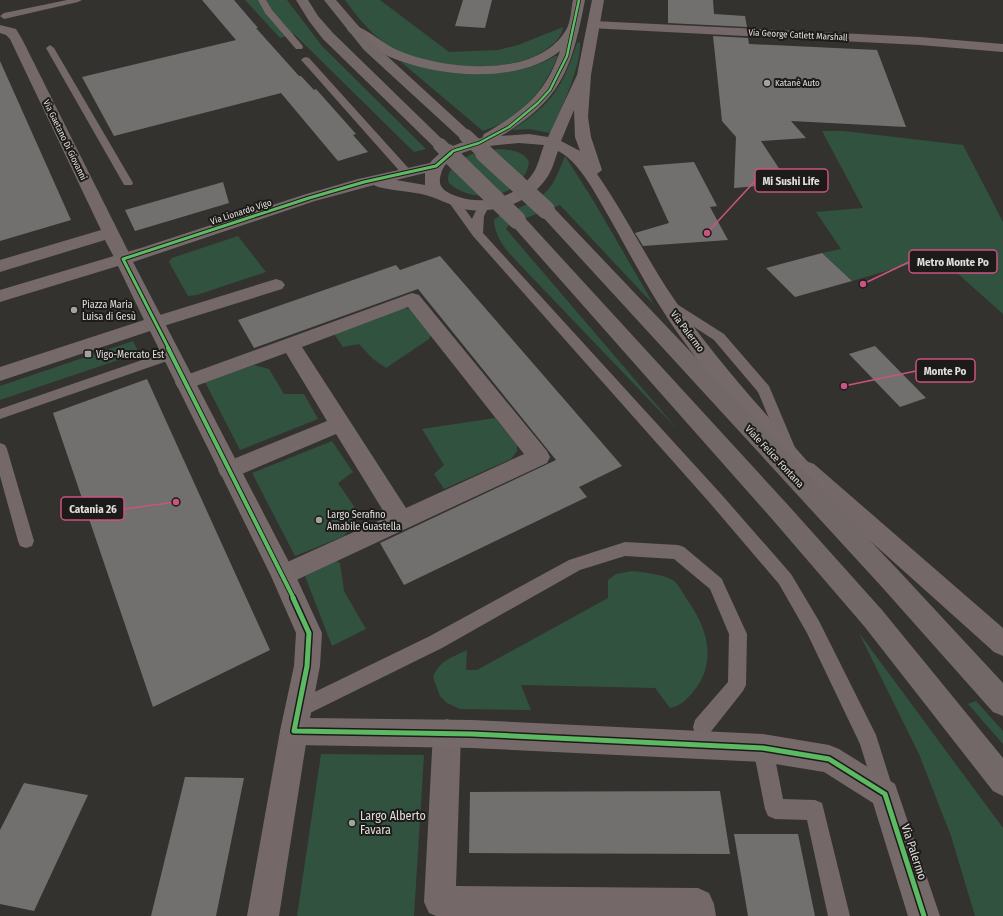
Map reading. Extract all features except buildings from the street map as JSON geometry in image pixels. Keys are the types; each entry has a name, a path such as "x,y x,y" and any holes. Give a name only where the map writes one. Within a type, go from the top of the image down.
{"main road":[{"path":"302,0 313,18 328,36 517,220 774,506 867,612 1003,781"},
{"name":"Viale Felice Fontana","path":"330,0 353,29 370,47 473,139 546,210 701,378 884,571 1003,703"}],"street":[{"path":"439,193 435,189 431,180 433,170 441,160 473,139 508,127 524,116 550,90 566,56 574,28 579,0"},
{"path":"598,0 584,75 581,117 583,137 601,190"},
{"name":"Via Gaetano Di Giovanni","path":"5,14 10,32 16,39 123,259"},
{"name":"Via George Catlett Marshall","path":"593,25 920,41 1003,48"},
{"path":"353,29 383,48 402,57 426,64 476,70 506,68 533,61 547,55 559,46 574,28"},
{"path":"364,182 400,185 439,193 463,204 483,206 503,202 520,194 533,185 544,169 552,143 584,75"},
{"path":"500,141 526,138 562,146 577,155 601,190"},
{"path":"473,139 518,142 534,149 543,158 544,169"},
{"name":"Via Lionardo Vigo","path":"0,296 123,259 309,198 364,182 436,166"},
{"name":"Via Palermo","path":"601,190 646,270 668,304 698,345 884,571"},
{"path":"0,266 110,233"},
{"path":"123,259 154,323 283,575 309,633 307,666 296,720 263,916"},
{"path":"0,374 154,323 276,285"},
{"path":"185,383 412,299 539,457 283,575"},
{"path":"290,344 401,520"},
{"path":"701,378 1003,644"},
{"path":"229,470 340,424"},
{"path":"296,720 448,734 763,748 829,760 885,794"},
{"path":"448,734 440,902 698,904 700,916"},
{"name":"Via Palermo","path":"885,794 924,916"}],"lane":[{"path":"0,25 5,14 78,0"},
{"path":"262,0 268,11 299,47"},
{"path":"50,48 128,183"},
{"path":"306,60 407,172"},
{"path":"454,201 477,234 715,498 785,579 813,627 869,742 885,794"},
{"path":"477,234 478,216 483,206"},
{"path":"0,414 171,355"},
{"path":"0,449 26,541"},
{"path":"296,720 575,565 625,549 678,552 716,584 738,634 737,685 702,727"},
{"path":"763,748 775,809 815,810 839,916"}],"green space":[{"path":"245,0 287,0 322,46 426,149 414,152 294,34 280,38"},
{"path":"345,0 380,0 449,52 498,50 518,45 563,27 556,42 533,57 515,63 494,66 451,65 411,56 395,49 373,33 355,14"},
{"path":"580,42 578,63 550,133 529,129 512,130 537,111 554,93 561,83 572,59 577,43"},
{"path":"558,56 552,70 545,82 529,102 509,119 483,131 401,62 440,70 479,74 518,70 537,65"},
{"path":"822,131 844,131 963,145 1003,222 1003,314 938,256 852,281 822,253 841,249 816,212 863,208"},
{"path":"500,149 521,153 529,162 525,174 518,184 508,191 496,195 483,196 470,194 459,190 449,183 449,173 462,159 478,152"},
{"path":"565,156 593,200 654,305 560,205 510,224 506,229 678,430 514,259 497,235 494,220 509,211 538,199 544,194 557,175"},
{"path":"238,236 266,272 197,295 188,296 169,262 172,258"},
{"path":"404,308 411,309 431,335 429,339 386,368 373,359 359,344 343,347 334,334"},
{"path":"133,341 139,353 0,400 0,386"},
{"path":"254,365 269,369 284,394 304,394 318,419 240,450 205,382"},
{"path":"495,418 517,445 517,451 511,459 444,489 434,474 444,465 422,429"},
{"path":"332,441 353,472 338,483 355,508 354,523 344,536 295,556 252,473"},
{"path":"336,561 340,563 344,591 366,629 332,646 305,576"},
{"path":"632,571 660,575 674,581 693,609 704,632 708,656 706,667 694,691 681,704 670,708 655,688 521,685 531,710 460,709 447,703 440,696 433,677 439,667 447,660 467,650 466,670 477,670 608,598 608,580 616,574"},
{"path":"859,633 1003,828 1003,916 975,916 951,836 919,754"},
{"path":"976,701 1003,731 1003,744 968,704"},
{"path":"321,754 424,755 414,916 297,916"}],"cycle path":[{"path":"579,0 567,56 558,76 550,90 538,103 509,127 479,143 453,151 436,166 364,182 309,198 123,259 283,575 309,633 307,666 294,731 472,734 763,748 829,759 885,794 924,916"}],"place":[{"name":"Katanè Auto","path":"767,83"},
{"name":"Mi Sushi Life","path":"707,233"},
{"name":"Metro Monte Po","path":"863,284"},
{"name":"Piazza Maria Luisa di Gesù","path":"74,310"},
{"name":"Vigo-Mercato Est","path":"88,354"},
{"name":"Monte Po","path":"844,386"},
{"name":"Catania 26","path":"176,502"},
{"name":"Largo Serafino Amabile Guastella","path":"319,520"},
{"name":"Largo Alberto Favara","path":"352,823"}]}
